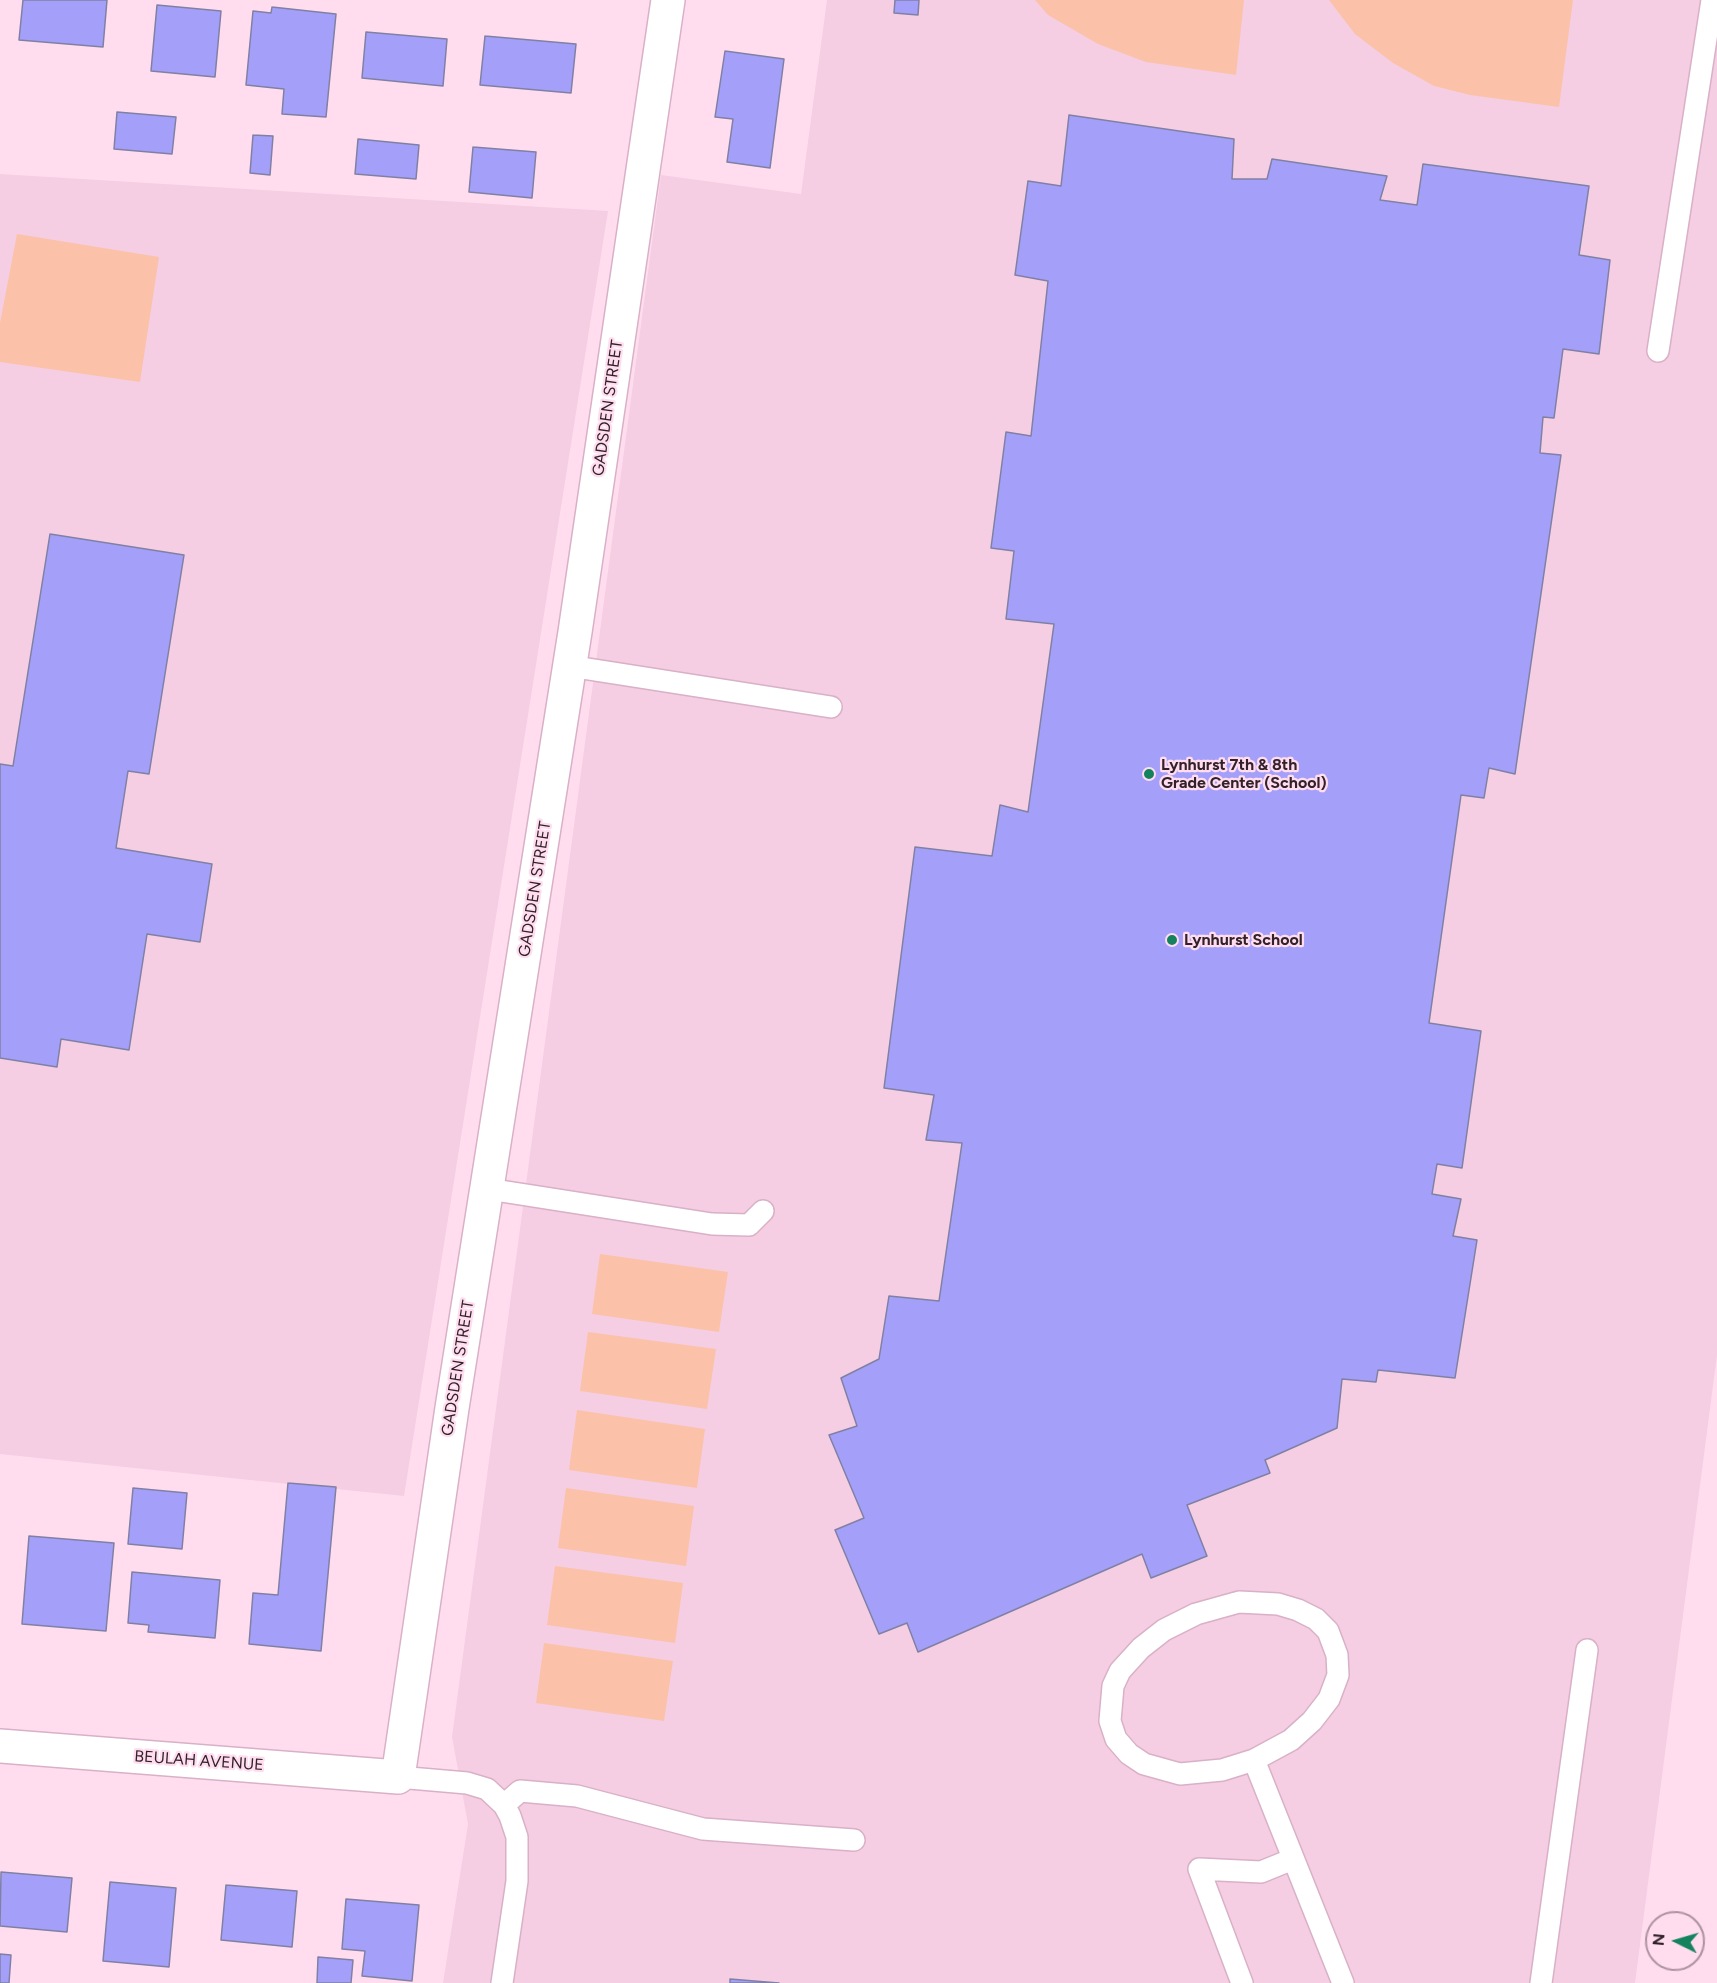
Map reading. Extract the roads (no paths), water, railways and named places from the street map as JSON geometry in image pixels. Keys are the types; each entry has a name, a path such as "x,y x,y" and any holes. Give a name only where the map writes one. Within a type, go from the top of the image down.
{"street":[{"name":"GADSDEN STREET","path":"398,1777 452,1408 569,666 668,0"},
{"name":"BEULAH AVENUE","path":"0,1746 398,1777"}],"lane":[{"path":"1658,351 1712,0"},
{"path":"569,666 831,708"},
{"path":"488,1190 712,1224 748,1225 763,1211"},
{"path":"1239,1602 1278,1604 1316,1619 1328,1631 1337,1655 1338,1675 1329,1699 1312,1721 1291,1740 1254,1760 1222,1770 1180,1774 1144,1764 1129,1754 1116,1739 1110,1721 1113,1686 1120,1671 1140,1648 1164,1630 1196,1614 1239,1602"},
{"path":"1541,1983 1587,1650"},
{"path":"1254,1760 1344,1983"},
{"path":"398,1777 467,1783 487,1789 504,1805 517,1837 518,1855 511,1939 502,1983"},
{"path":"504,1805 520,1791 577,1796 704,1829 854,1840"},
{"path":"1242,1983 1199,1869 1261,1872 1293,1859"}],"place":[{"name":"Lynhurst 7th & 8th Grade Center (School)","path":"1149,774"},
{"name":"Lynhurst School","path":"1172,940"}]}
